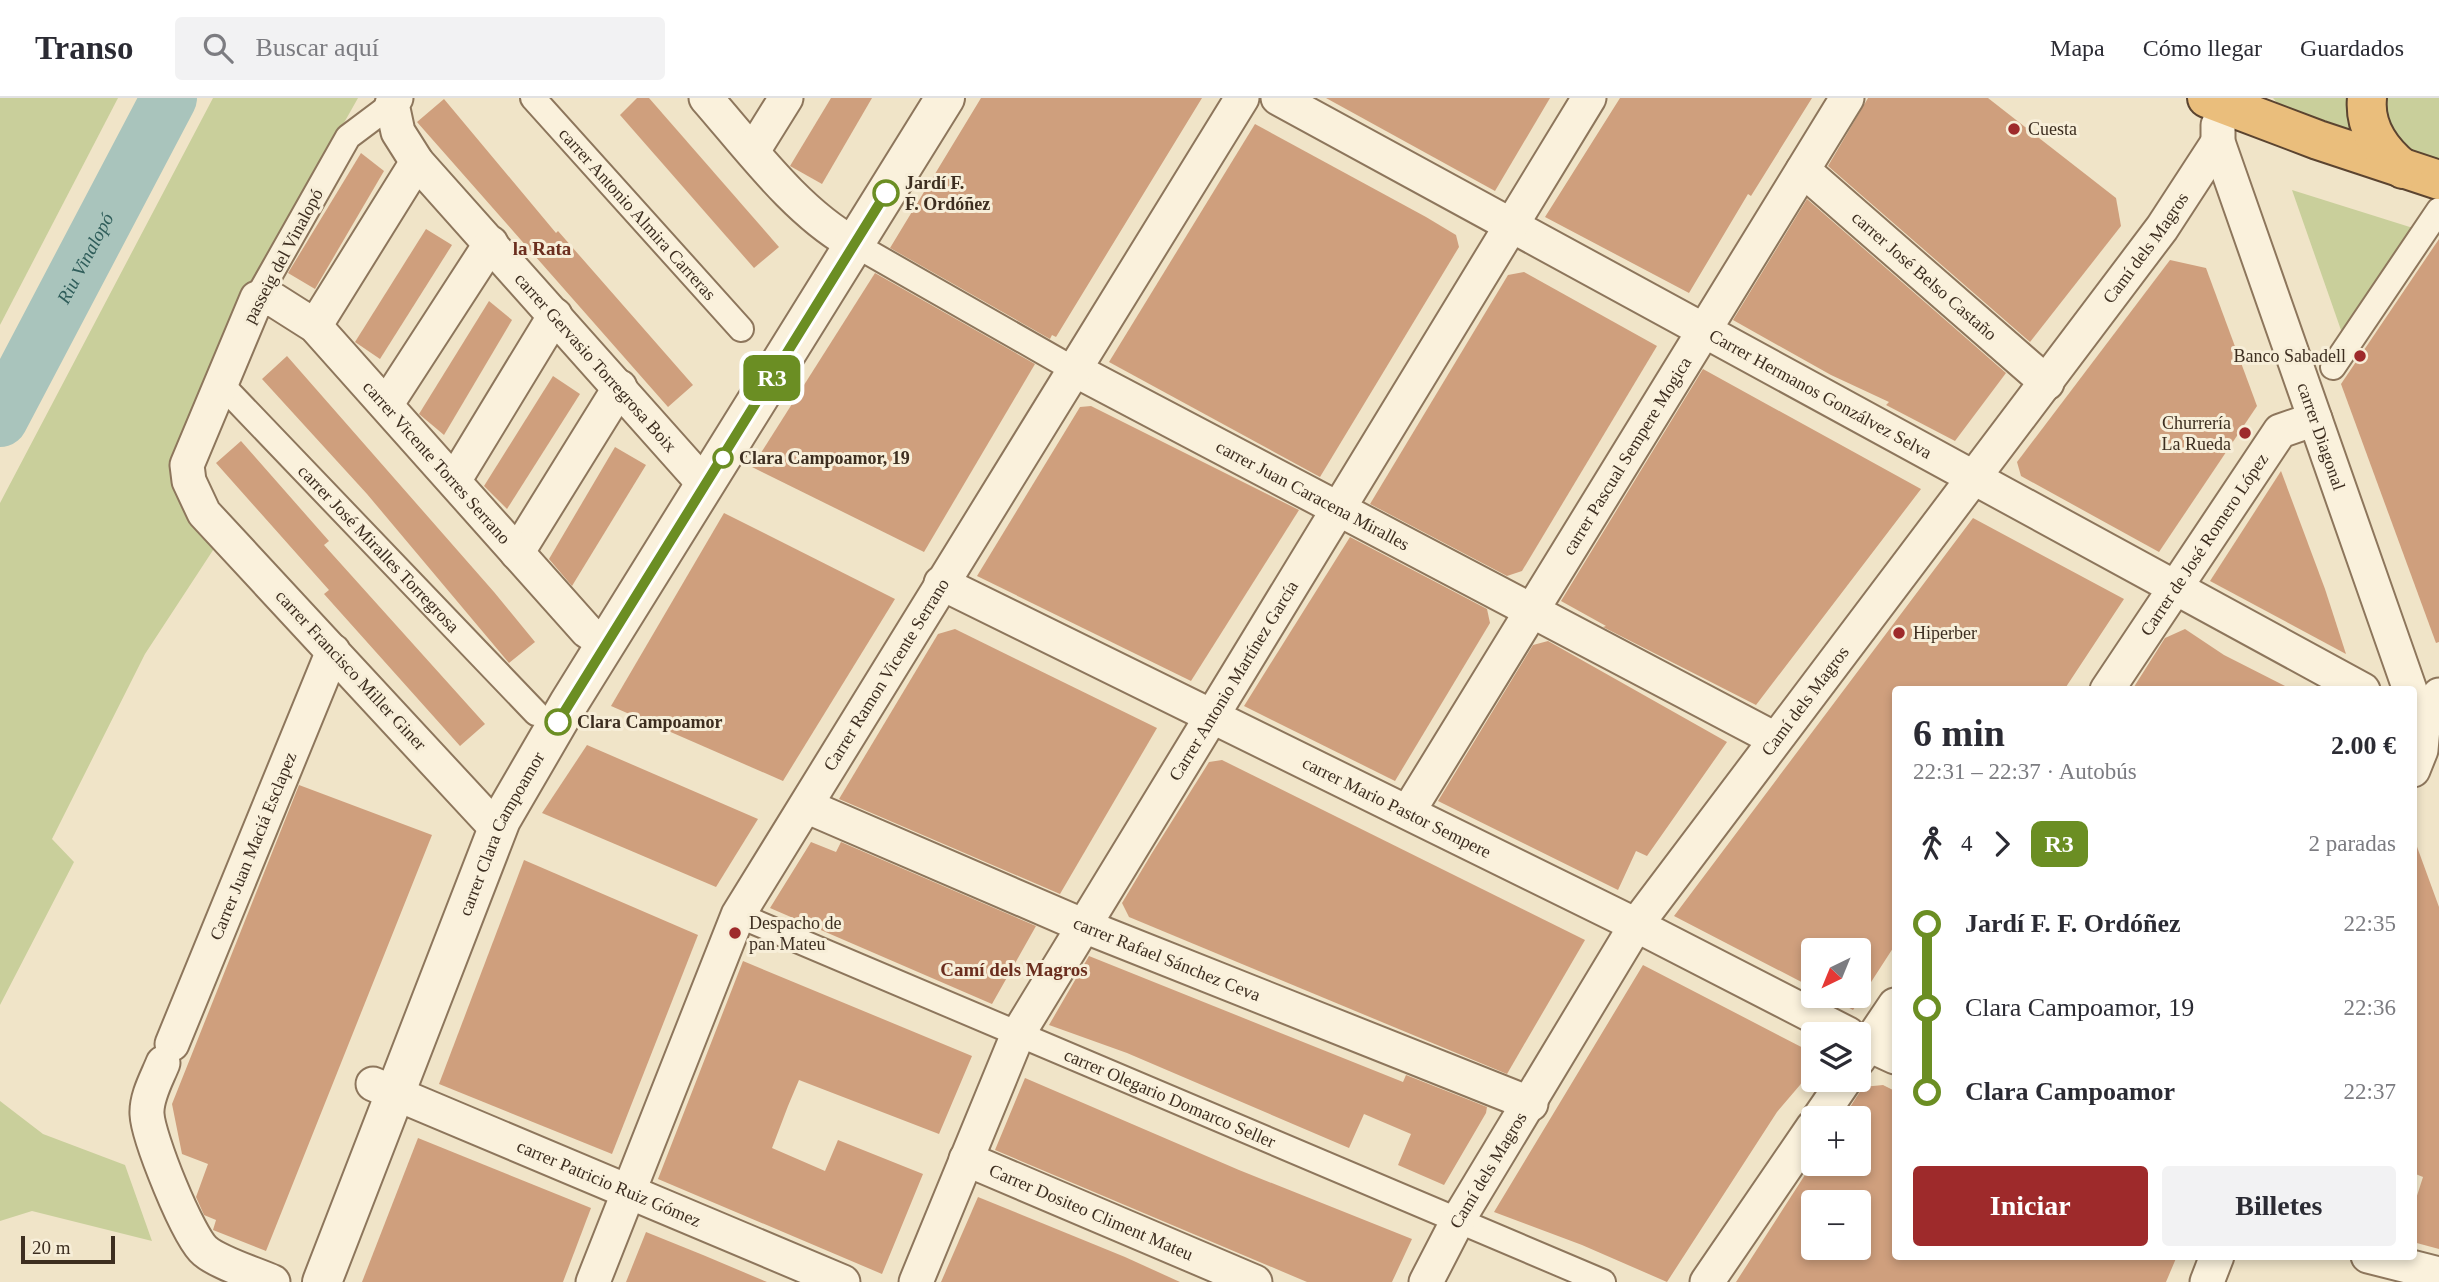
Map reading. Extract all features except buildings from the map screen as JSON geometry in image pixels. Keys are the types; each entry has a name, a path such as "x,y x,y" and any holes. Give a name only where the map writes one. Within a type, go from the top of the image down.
{"highway":[{"path":"2367,98 2369,124 2376,141 2403,169"},
{"path":"2214,99 2439,180"}],"street":[{"name":"carrer Antonio Almira Carreras","path":"533,98 741,329"},
{"path":"706,98 753,151 844,239"},
{"path":"753,151 786,98"},
{"name":"carrer Clara Campoamor","path":"844,239 917,98"},
{"name":"carrer Clara Campoamor","path":"490,820 597,638 844,239 945,98"},
{"name":"Carrer Ramon Vicente Serrano","path":"593,1282 738,915 1242,98"},
{"name":"Carrer Hermanos Gonzálvez Selva","path":"1278,98 1510,227 2356,686"},
{"name":"Carrer Antonio Martínez García","path":"916,1282 1018,1034 1589,98"},
{"name":"carrer Pascual Sempere Mogica","path":"1408,812 1847,98"},
{"name":"carrer Diagonal","path":"2214,99 2218,142 2409,686"},
{"name":"carrer Gervasio Torregrosa Boix","path":"394,101 398,132 417,162 698,475"},
{"name":"passeig del Vinalopó","path":"204,513 189,481 187,465 257,298 348,137 394,101"},
{"name":"Camí dels Magros","path":"1426,1282 1458,1220 1531,1104 1636,925 2047,383 2162,228 2218,142"},
{"path":"315,326 417,162"},
{"name":"carrer José Belso Castaño","path":"1803,170 2047,383"},
{"path":"2333,367 2439,210"},
{"name":"carrer Juan Caracena Miralles","path":"844,239 1073,369 1775,739"},
{"path":"386,405 491,243"},
{"name":"carrer Vicente Torres Serrano","path":"257,298 274,300 315,326 517,553 597,638"},
{"path":"454,481 555,316"},
{"name":"carrer José Miralles Torregrosa","path":"221,384 536,713"},
{"path":"517,553 620,387"},
{"name":"Carrer de José Romero López","path":"2110,686 2280,431 2315,419"},
{"name":"carrer Francisco Miller Giner","path":"204,513 490,820"},
{"name":"carrer Mario Pastor Sempere","path":"941,583 1636,925 1819,1022"},
{"name":"carrer Clara Campoamor","path":"298,1282 384,1089 490,820 536,713 597,638"},
{"name":"Carrer Juan Maciá Esclapez","path":"273,1282 206,1252 193,1237 156,1147 147,1114 151,1092 333,651"},
{"path":"2417,760 2421,750 2422,720 2439,695"},
{"path":"2422,720 2439,776"},
{"name":"carrer Rafael Sánchez Ceva","path":"806,806 1084,926 1531,1104"},
{"name":"carrer Olegario Domarco Seller","path":"738,915 1603,1282"},
{"path":"1871,1040 1892,1009"},
{"name":"carrer Clara Campoamor","path":"322,1282 384,1089"},
{"name":"carrer Patricio Ruiz Gómez","path":"384,1089 842,1282"},
{"path":"1707,1282 1801,1145"},
{"name":"Carrer Dositeo Climent Mateu","path":"967,1160 1255,1282"},
{"path":"2207,1282 2215,1260"},
{"path":"2383,1260 2439,1275"}],"green space":[{"path":"0,98 118,98 0,325"},
{"path":"213,98 358,98 261,270 175,483 219,541 145,654 52,839 74,862 0,1005 0,503"},
{"path":"2273,98 2354,98 2356,135 2279,105"},
{"path":"2375,98 2439,98 2439,167 2387,136"},
{"path":"2292,190 2413,228 2342,333"},
{"path":"0,1101 43,1134 125,1165 152,1241 32,1211 0,1221"}],"waterway":[{"name":"Riu Vinalopó","path":"0,419 169,98"}],"bus line":[{"name":"R3","path":"558,722 886,193"}],"place":[{"name":"Cuesta","path":"2014,129"},
{"name":"Jardí F. F. Ordóñez","path":"886,193"},
{"name":"Banco Sabadell","path":"2360,356"},
{"name":"Churrería La Rueda","path":"2245,433"},
{"name":"Clara Campoamor, 19","path":"723,458"},
{"name":"Hiperber","path":"1899,633"},
{"name":"Clara Campoamor","path":"558,722"},
{"name":"Despacho de pan Mateu","path":"735,933"}],"district":[{"name":"la Rata","path":"542,248"},
{"name":"Camí dels Magros","path":"1014,969"}]}
